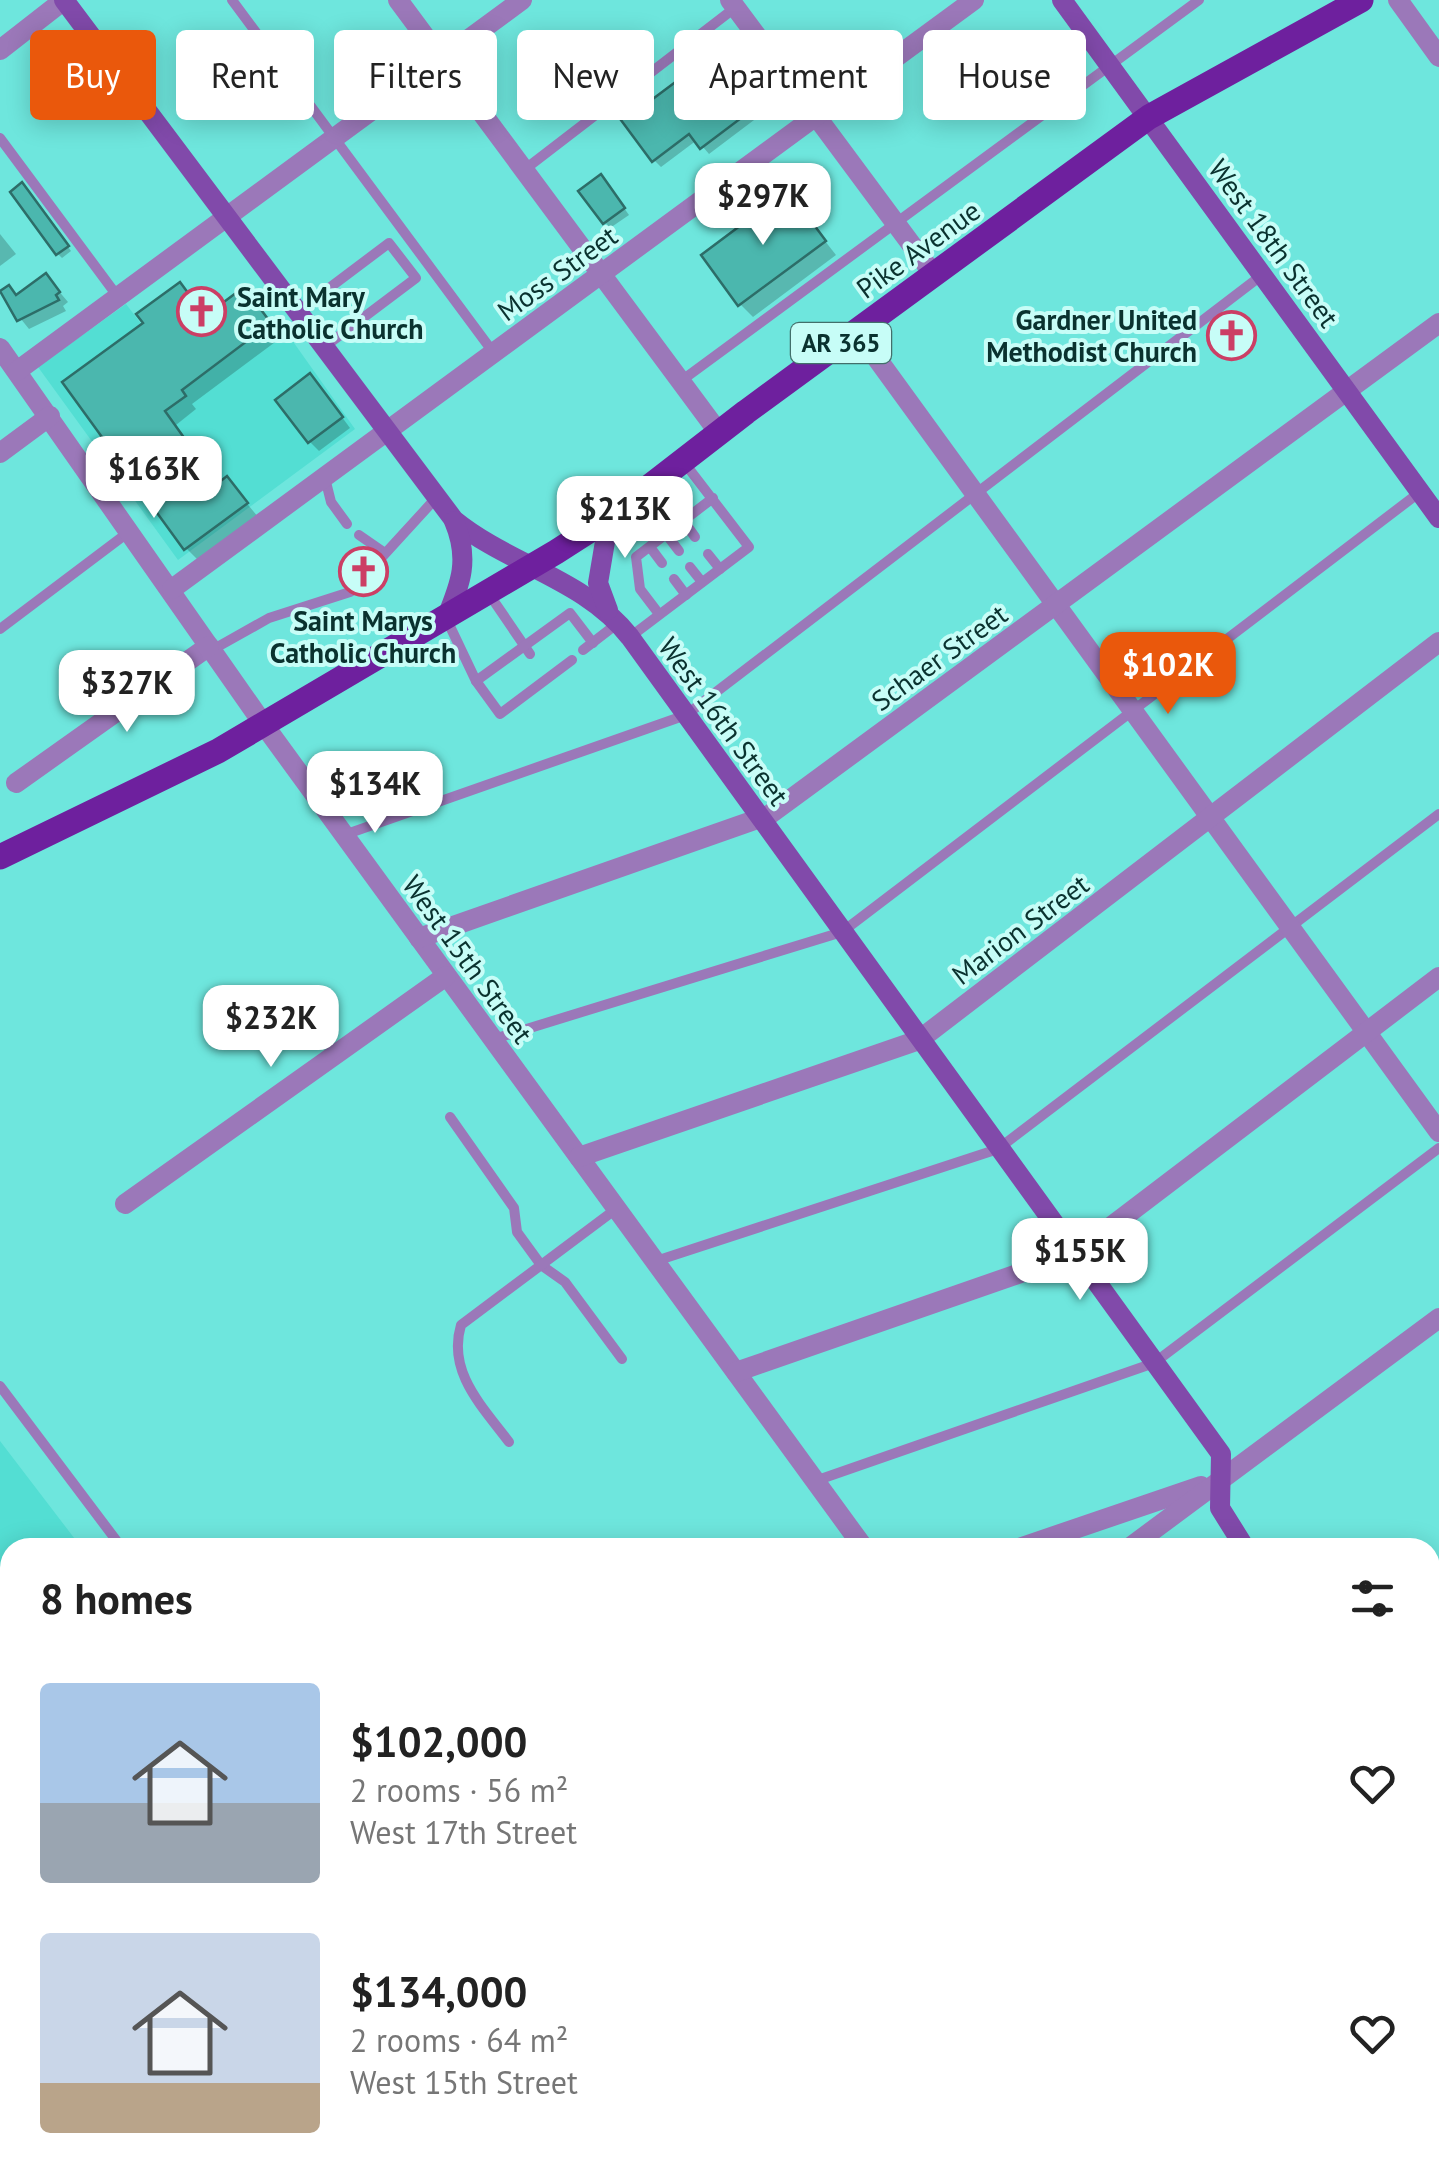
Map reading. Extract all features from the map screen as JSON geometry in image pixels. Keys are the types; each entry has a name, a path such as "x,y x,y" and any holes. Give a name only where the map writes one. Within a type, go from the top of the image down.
{"main road":[{"name":"Pike Avenue","path":"0,857 264,725 532,566 608,518 719,432 1149,118 1361,0"}],"street":[{"path":"0,50 64,0"},
{"name":"West 16th Street","path":"64,0 322,349 454,520 478,540 532,566 619,623 1220,1454 1220,1508 1239,1538"},
{"path":"398,0 420,30"},
{"path":"481,30 522,0"},
{"name":"Moss Street","path":"903,52 974,0"},
{"name":"West 18th Street","path":"1062,0 1439,518"},
{"path":"1398,0 1439,57"},
{"path":"733,4 752,30"},
{"path":"16,371 359,120"},
{"path":"487,120 719,432"},
{"name":"Moss Street","path":"172,590 811,120"},
{"path":"819,120 934,275"},
{"name":"Schaer Street","path":"419,938 760,818 1439,323"},
{"path":"856,331 1439,1132"},
{"name":"West 15th Street","path":"0,348 264,725 857,1538"},
{"path":"0,453 50,416"},
{"path":"608,518 598,583 619,623"},
{"path":"446,619 463,578 466,556 454,520"},
{"name":"Marion Street","path":"579,1157 919,1040 1439,642"},
{"path":"16,783 210,648"},
{"path":"125,1204 446,976"},
{"path":"736,1372 1075,1254 1439,977"},
{"path":"1142,1538 1439,1318"},
{"path":"1048,1538 1222,1479"}],"lane":[{"path":"232,0 494,353"},
{"path":"681,381 1198,0"},
{"path":"524,170 733,4"},
{"path":"0,138 118,296"},
{"path":"296,313 389,243 416,278 322,349"},
{"path":"344,835 686,715 1263,275"},
{"path":"476,681 528,650 570,613 588,647 619,623 659,614 750,546 683,460"},
{"path":"325,477 331,502 347,524"},
{"path":"494,1040 842,932 1420,492"},
{"path":"210,648 269,618 350,592 436,498"},
{"path":"659,614 640,589 636,558 713,498"},
{"path":"683,520 695,536"},
{"path":"0,629 130,530"},
{"path":"359,534 385,553"},
{"path":"666,534 678,552"},
{"path":"650,547 662,564"},
{"path":"708,554 720,570"},
{"path":"690,566 702,582"},
{"path":"674,578 686,595"},
{"path":"489,593 528,650"},
{"path":"446,619 476,681 500,714 528,694 544,673 565,660"},
{"path":"521,683 528,694"},
{"path":"655,1261 998,1149 1439,814"},
{"path":"450,1117 514,1208 517,1232 541,1265 565,1282 622,1359"},
{"path":"816,1480 1154,1362 1439,1148"},
{"path":"509,1442 464,1381 455,1344 461,1325 617,1209"},
{"path":"0,1386 114,1538"}],"shaded area":[{"path":"126,304 188,385 277,319 355,429 178,560 38,367"},
{"path":"0,1441 74,1538 0,1538"}],"building":[{"path":"674,83 674,120 738,120 700,149 689,134 652,162 621,120 654,120 654,98"},
{"path":"601,174 625,208 603,224 578,191"},
{"path":"22,182 69,246 56,255 10,192"},
{"path":"788,190 826,241 738,306 701,255"},
{"path":"46,273 60,292 56,295 59,300 17,321 0,291 9,285 16,295"},
{"path":"180,282 205,316 244,287 271,323 182,390 186,396 165,411 217,484 227,476 248,503 184,550 62,382 143,323 136,314"},
{"path":"310,373 343,417 308,443 275,400"}],"place":[{"name":"Saint Mary Catholic Church","path":"202,312"},
{"name":"Gardner United Methodist Church","path":"1232,335"},
{"name":"Saint Marys Catholic Church","path":"363,572"}]}
